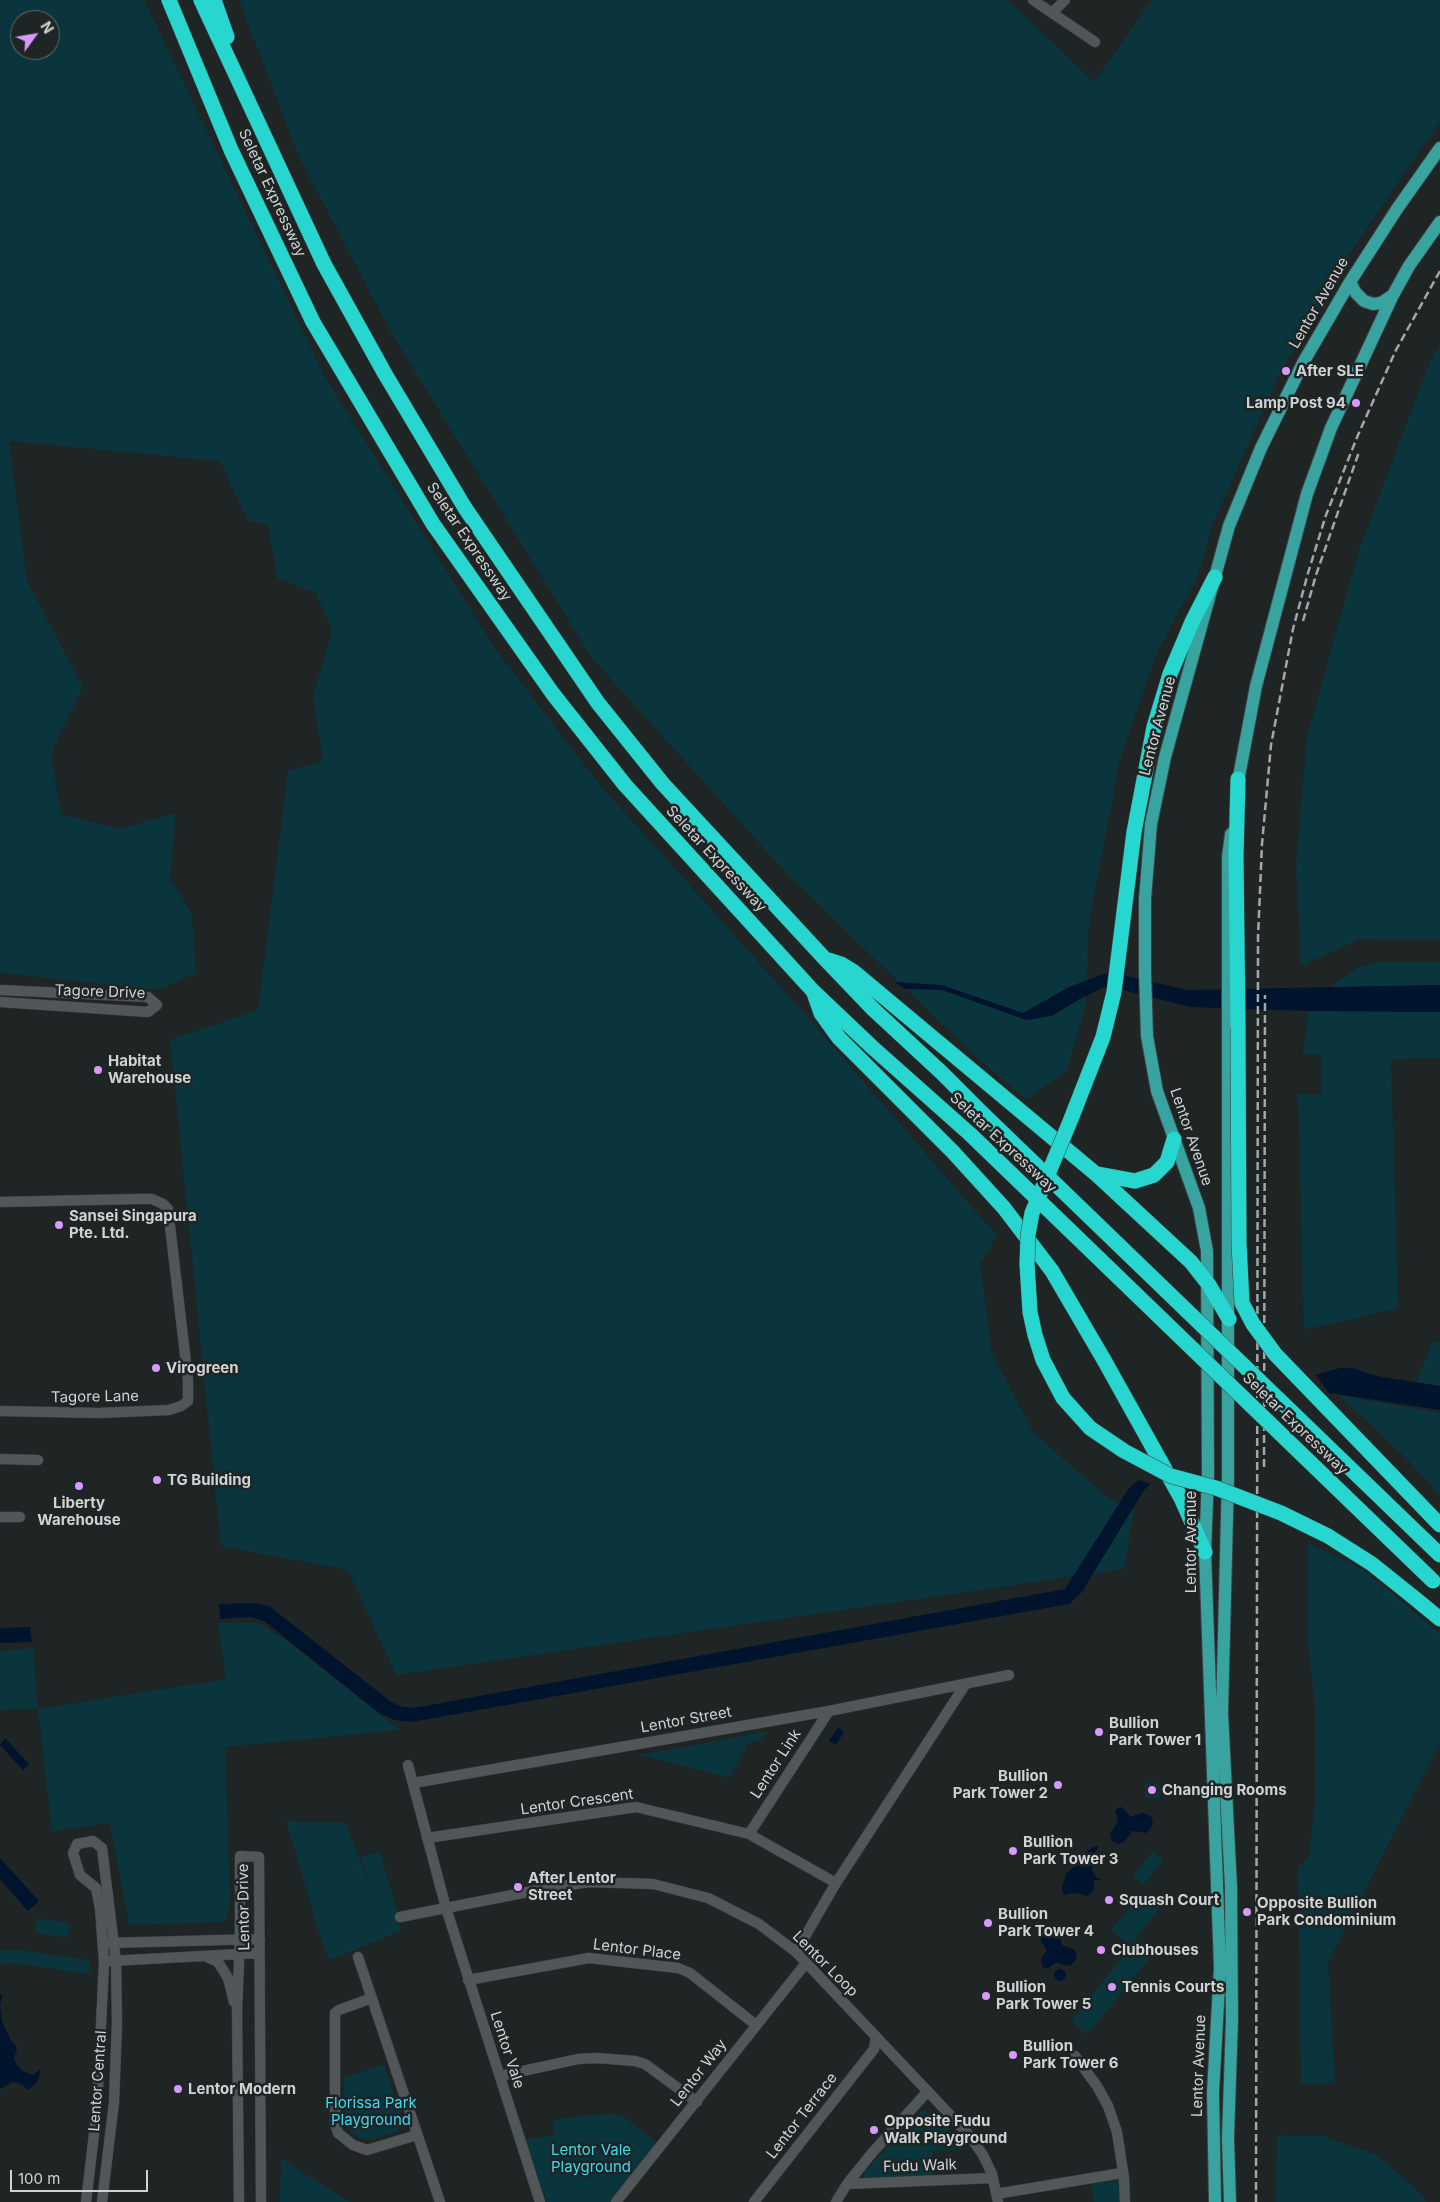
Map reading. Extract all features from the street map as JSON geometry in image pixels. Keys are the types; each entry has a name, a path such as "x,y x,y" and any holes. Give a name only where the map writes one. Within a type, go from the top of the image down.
{"highway":[{"name":"Seletar Expressway","path":"169,0 232,150 313,322 433,524 553,694 625,785 814,991 872,1047 971,1135 1437,1584"},
{"name":"Seletar Expressway","path":"200,0 324,264 385,374 465,508 598,703 663,784 873,1009 942,1073 1440,1555"},
{"path":"214,0 231,49 234,70"},
{"path":"1215,576 1192,622 1170,674 1154,727 1139,801 1119,961 1108,1018 1085,1086 1032,1213 1028,1235 1027,1264 1030,1312 1043,1360 1063,1398 1090,1428 1106,1440 1171,1476 1216,1488 1282,1513 1328,1536 1372,1564 1440,1619"},
{"path":"1238,779 1233,977 1242,1302 1253,1324 1276,1354 1440,1526"},
{"path":"825,959 841,964 854,972 1096,1174 1191,1262 1209,1285 1229,1319"},
{"path":"814,991 821,1013 840,1038 953,1152 1004,1208 1052,1271 1181,1498 1205,1552"},
{"path":"1096,1174 1135,1180 1154,1175 1167,1162 1174,1139"}],"main road":[{"name":"Lentor Avenue","path":"1215,2202 1213,2092 1220,1968 1220,1934 1215,1871 1205,1552 1208,1475 1209,1285 1203,1226 1157,1091 1150,1059 1146,1027 1144,972 1145,899 1151,824 1165,757 1229,526 1260,448 1304,361 1350,282 1397,209 1440,148"},
{"path":"1238,779 1258,678 1307,494 1331,428 1393,295 1409,266 1440,222"},
{"path":"1350,282 1356,294 1369,303 1381,303 1393,295"},
{"name":"Lentor Avenue","path":"1230,2202 1228,2138 1232,2019 1232,1887 1222,1713 1228,1477 1229,1023 1233,977"},
{"path":"1208,1475 1228,1477"}],"street":[{"path":"1032,0 1095,42"},
{"path":"1052,14 1065,0"},
{"name":"Tagore Drive","path":"0,990 148,997 157,1005 148,1012 0,1002"},
{"name":"Tagore Lane","path":"0,1202 152,1199 163,1204 168,1210 188,1380 188,1401 169,1410 98,1413 0,1411"},
{"path":"0,1459 38,1460"},
{"path":"0,1517 20,1517"},
{"name":"Lentor Street","path":"413,1783 829,1711 1009,1676"},
{"path":"796,1952 836,1883 965,1685"},
{"name":"Lentor Link","path":"749,1834 829,1711"},
{"path":"408,1765 446,1908"},
{"name":"Lentor Crescent","path":"427,1838 636,1806 749,1834 836,1883"},
{"name":"Lentor Central","path":"86,2202 97,2108 104,1962 96,1888 80,1874 73,1853 77,1844 93,1841 102,1848 116,1961 117,2023 114,2102 102,2202"},
{"name":"Lentor Drive","path":"239,2202 237,2010 240,1954 240,1856 259,1857 261,2202"},
{"name":"Lentor Loop","path":"400,1917 543,1888 589,1882 653,1884 708,1898 759,1924 796,1952 876,2037 879,2048 927,2092 969,2135 983,2155 993,2178 997,2198"},
{"name":"Lentor Vale","path":"446,1908 540,2202"},
{"path":"102,1943 260,1939"},
{"path":"104,1962 259,1953"},
{"path":"204,1956 218,1962 228,1978 237,2010"},
{"path":"358,1957 440,2202"},
{"name":"Lentor Place","path":"468,1980 589,1958 678,1968 690,1972 756,2025"},
{"name":"Lentor Way","path":"616,2202 806,1963"},
{"path":"372,1998 338,2010 336,2014 334,2124 338,2133 353,2146 367,2150 417,2135"},
{"name":"Lentor Terrace","path":"754,2202 879,2048"},
{"path":"1075,2056 1097,2086 1108,2106 1116,2132 1125,2202"},
{"path":"500,2076 578,2059 597,2058 635,2061 645,2064 697,2102"},
{"path":"836,2202 872,2153 927,2092"},
{"path":"997,2198 1122,2173"},
{"name":"Fudu Walk","path":"848,2184 993,2178"}],"green space":[{"path":"0,0 144,0 325,377 496,650 600,785 811,1021 997,1236 980,1264 992,1354 1034,1433 1108,1498 1134,1509 1124,1569 396,1675 348,1570 221,1546 170,1040 258,1010 288,771 323,761 313,697 332,631 316,593 277,578 268,524 248,521 220,461 9,441 27,581 83,687 51,753 61,814 119,829 176,813 170,878 192,914 196,973 157,990 0,973"},
{"path":"239,0 1008,0 1094,82 1152,0 1440,0 1440,121 1344,262 1278,377 1212,526 1199,573 1157,653 1120,759 1089,923 1086,1003 1067,1070 1027,1100 972,1053 787,874 591,657 392,334 300,159"},
{"path":"1440,344 1440,940 1360,939 1301,966 1296,865 1307,737 1359,550 1429,364"},
{"path":"1379,962 1440,962 1440,985 1330,987 1358,967"},
{"path":"1309,1011 1440,1012 1440,1058 1391,1059 1398,1308 1304,1330 1298,1094 1322,1095 1321,1055 1303,1055"},
{"path":"1433,1341 1440,1342 1440,1386 1416,1382"},
{"path":"1339,1395 1440,1413 1440,1495 1407,1459"},
{"path":"1308,1543 1361,1568 1440,1634 1440,1743 1328,1962 1335,2083 1301,2084 1298,1867 1309,1857 1315,1799 1315,1708 1308,1640"},
{"path":"218,1623 258,1623 286,1640 400,1730 225,1747 230,1896 229,1910 225,1922 129,1925 110,1823 52,1831 38,1709 226,1679"},
{"path":"33,1648 38,1709 0,1710 0,1651"},
{"path":"769,1731 759,1741 748,1743 730,1778 639,1755"},
{"name":"Changing Rooms","path":"1145,1783 1159,1783 1160,1798 1145,1798"},
{"path":"286,1821 346,1823 372,1893 361,1857 379,1851 395,1902 401,1931 329,1960"},
{"path":"1153,1851 1164,1861 1143,1885 1132,1876"},
{"name":"Tennis Courts","path":"1144,1891 1162,1906 1136,1938 1154,1953 1087,2035 1071,2021 1131,1947 1111,1930"},
{"path":"37,1918 70,1923 68,1938 35,1933"},
{"path":"19,1950 89,1960 89,1974 13,1963 0,1964 0,1951"},
{"name":"Florissa Park Playground","path":"384,2064 403,2121 398,2131 374,2139 359,2138 350,2132 343,2119 344,2078"},
{"path":"924,2111 935,2114 965,2149 932,2151 933,2178 866,2180 863,2176 865,2172 918,2113"},
{"name":"Lentor Vale Playground","path":"613,2114 624,2117 659,2144 611,2202 547,2202 525,2139 555,2135 552,2121 584,2115"},
{"path":"1277,2135 1322,2136 1377,2155 1419,2192 1427,2202 1276,2202"},
{"path":"281,2158 349,2202 280,2202"},
{"path":"1120,2180 1120,2202 1094,2202 1091,2184"}],"shaded area":[{"path":"1109,972 1187,990 1440,985 1440,1012 1309,1011 1190,1007 1107,986 1080,999 1052,1016 1026,1020 942,990 905,989 895,982 942,985 1023,1013 1069,987"},
{"path":"1339,1368 1353,1368 1376,1376 1440,1386 1440,1410 1329,1393 1316,1375"},
{"path":"1138,1480 1151,1484 1144,1490 1082,1592 1069,1604 412,1722 395,1720 379,1713 264,1621 251,1617 220,1619 219,1604 254,1603 269,1606 390,1701 399,1706 414,1708 1065,1589 1129,1488"},
{"path":"30,1627 32,1642 0,1643 0,1628"},
{"path":"838,1727 844,1732 836,1745 829,1741"},
{"path":"5,1738 29,1764 23,1770 0,1745"},
{"path":"1122,1807 1131,1817 1141,1813 1148,1814 1152,1818 1153,1825 1146,1833 1132,1831 1124,1842 1118,1844 1112,1841 1110,1834 1118,1822 1115,1812 1117,1808"},
{"path":"1095,1846 1099,1846 1092,1857 1092,1870 1096,1877 1102,1880 1094,1880 1094,1890 1087,1896 1076,1893 1064,1895 1062,1888 1066,1874 1076,1865 1085,1866 1085,1853"},
{"path":"0,1858 39,1901 28,1911 0,1879"},
{"path":"1050,1927 1058,1931 1062,1945 1073,1949 1076,1953 1077,1958 1071,1965 1066,1966 1057,1962 1047,1969 1042,1966 1041,1959 1047,1950 1041,1942 1040,1935 1044,1929"},
{"path":"1060,1969 1066,1975 1060,1981 1054,1975"},
{"path":"0,2006 2,2021 10,2039 17,2048 14,2059 17,2065 23,2071 32,2075 41,2069 38,2080 29,2090 18,2083 12,2082 0,2089"}],"railway":[{"path":"1256,2202 1258,937 1262,844 1271,745 1293,629 1326,515 1358,435 1396,350 1440,271"},
{"path":"1303,621 1316,575 1359,452"},
{"path":"1264,1467 1265,995"}],"place":[{"name":"After SLE","path":"1286,371"},
{"name":"Lamp Post 94","path":"1356,403"},
{"name":"Habitat Warehouse","path":"98,1070"},
{"name":"Sansei Singapura Pte. Ltd.","path":"59,1225"},
{"name":"Virogreen","path":"156,1368"},
{"name":"TG Building","path":"157,1480"},
{"name":"Liberty Warehouse","path":"79,1486"},
{"name":"Bullion Park Tower 1","path":"1099,1732"},
{"name":"Bullion Park Tower 2","path":"1058,1785"},
{"name":"Changing Rooms","path":"1152,1790"},
{"name":"Bullion Park Tower 3","path":"1013,1851"},
{"name":"After Lentor Street","path":"518,1887"},
{"name":"Squash Court","path":"1109,1900"},
{"name":"Opposite Bullion Park Condominium","path":"1247,1912"},
{"name":"Bullion Park Tower 4","path":"988,1923"},
{"name":"Clubhouses","path":"1101,1950"},
{"name":"Tennis Courts","path":"1112,1987"},
{"name":"Bullion Park Tower 5","path":"986,1996"},
{"name":"Bullion Park Tower 6","path":"1013,2055"},
{"name":"Lentor Modern","path":"178,2089"},
{"name":"Opposite Fudu Walk Playground","path":"874,2130"}]}
